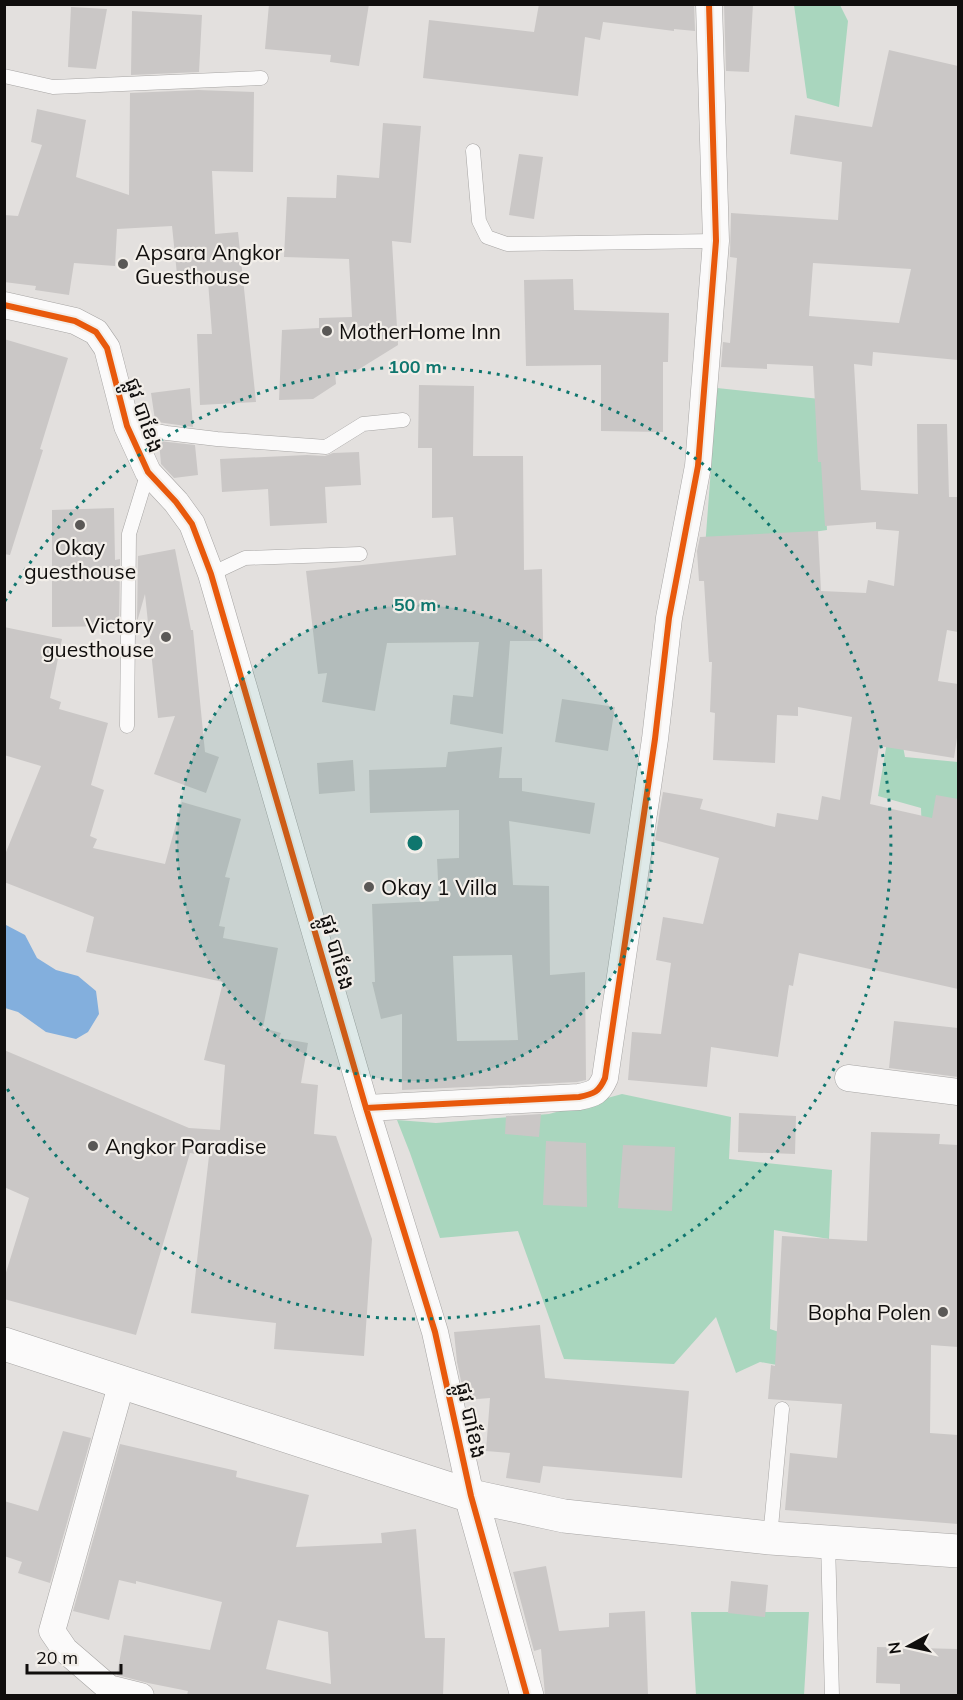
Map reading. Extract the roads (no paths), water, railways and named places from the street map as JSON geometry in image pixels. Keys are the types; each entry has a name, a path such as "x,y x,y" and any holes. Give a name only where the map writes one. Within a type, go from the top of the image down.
{"street":[{"path":"366,1108 579,1097 596,1094 600,1089 607,1065 655,739 669,618 698,466 716,242 709,4"},
{"name":"ផ្លូវ បាខែង","path":"4,305 75,321 96,332 107,348 127,426 148,472 176,502 192,524 211,573 366,1108 435,1332 471,1496 527,1695"},
{"path":"848,1078 958,1092"},
{"path":"4,1344 471,1496 564,1516 770,1538 958,1551"},
{"path":"122,1383 52,1631 64,1650 109,1688 141,1695"}],"lane":[{"path":"4,76 53,87 261,78"},
{"path":"473,151 479,221 488,237 507,244 716,242"},
{"path":"127,426 217,439 326,447 363,424 403,420"},
{"path":"127,726 129,534 148,472"},
{"path":"211,573 245,558 360,554"},
{"path":"770,1538 782,1409"},
{"path":"828,1542 832,1695"}],"water":[{"path":"6,925 25,935 37,958 56,970 78,976 96,991 99,1014 88,1032 76,1039 46,1032 18,1012 5,1008"}],"place":[{"name":"Apsara Angkor Guesthouse","path":"123,264"},
{"name":"MotherHome Inn","path":"327,331"},
{"name":"Okay guesthouse","path":"80,525"},
{"name":"Victory guesthouse","path":"166,637"},
{"name":"Okay 1 Villa","path":"369,887"},
{"name":"Angkor Paradise","path":"93,1146"},
{"name":"Bopha Polen","path":"943,1312"}]}
